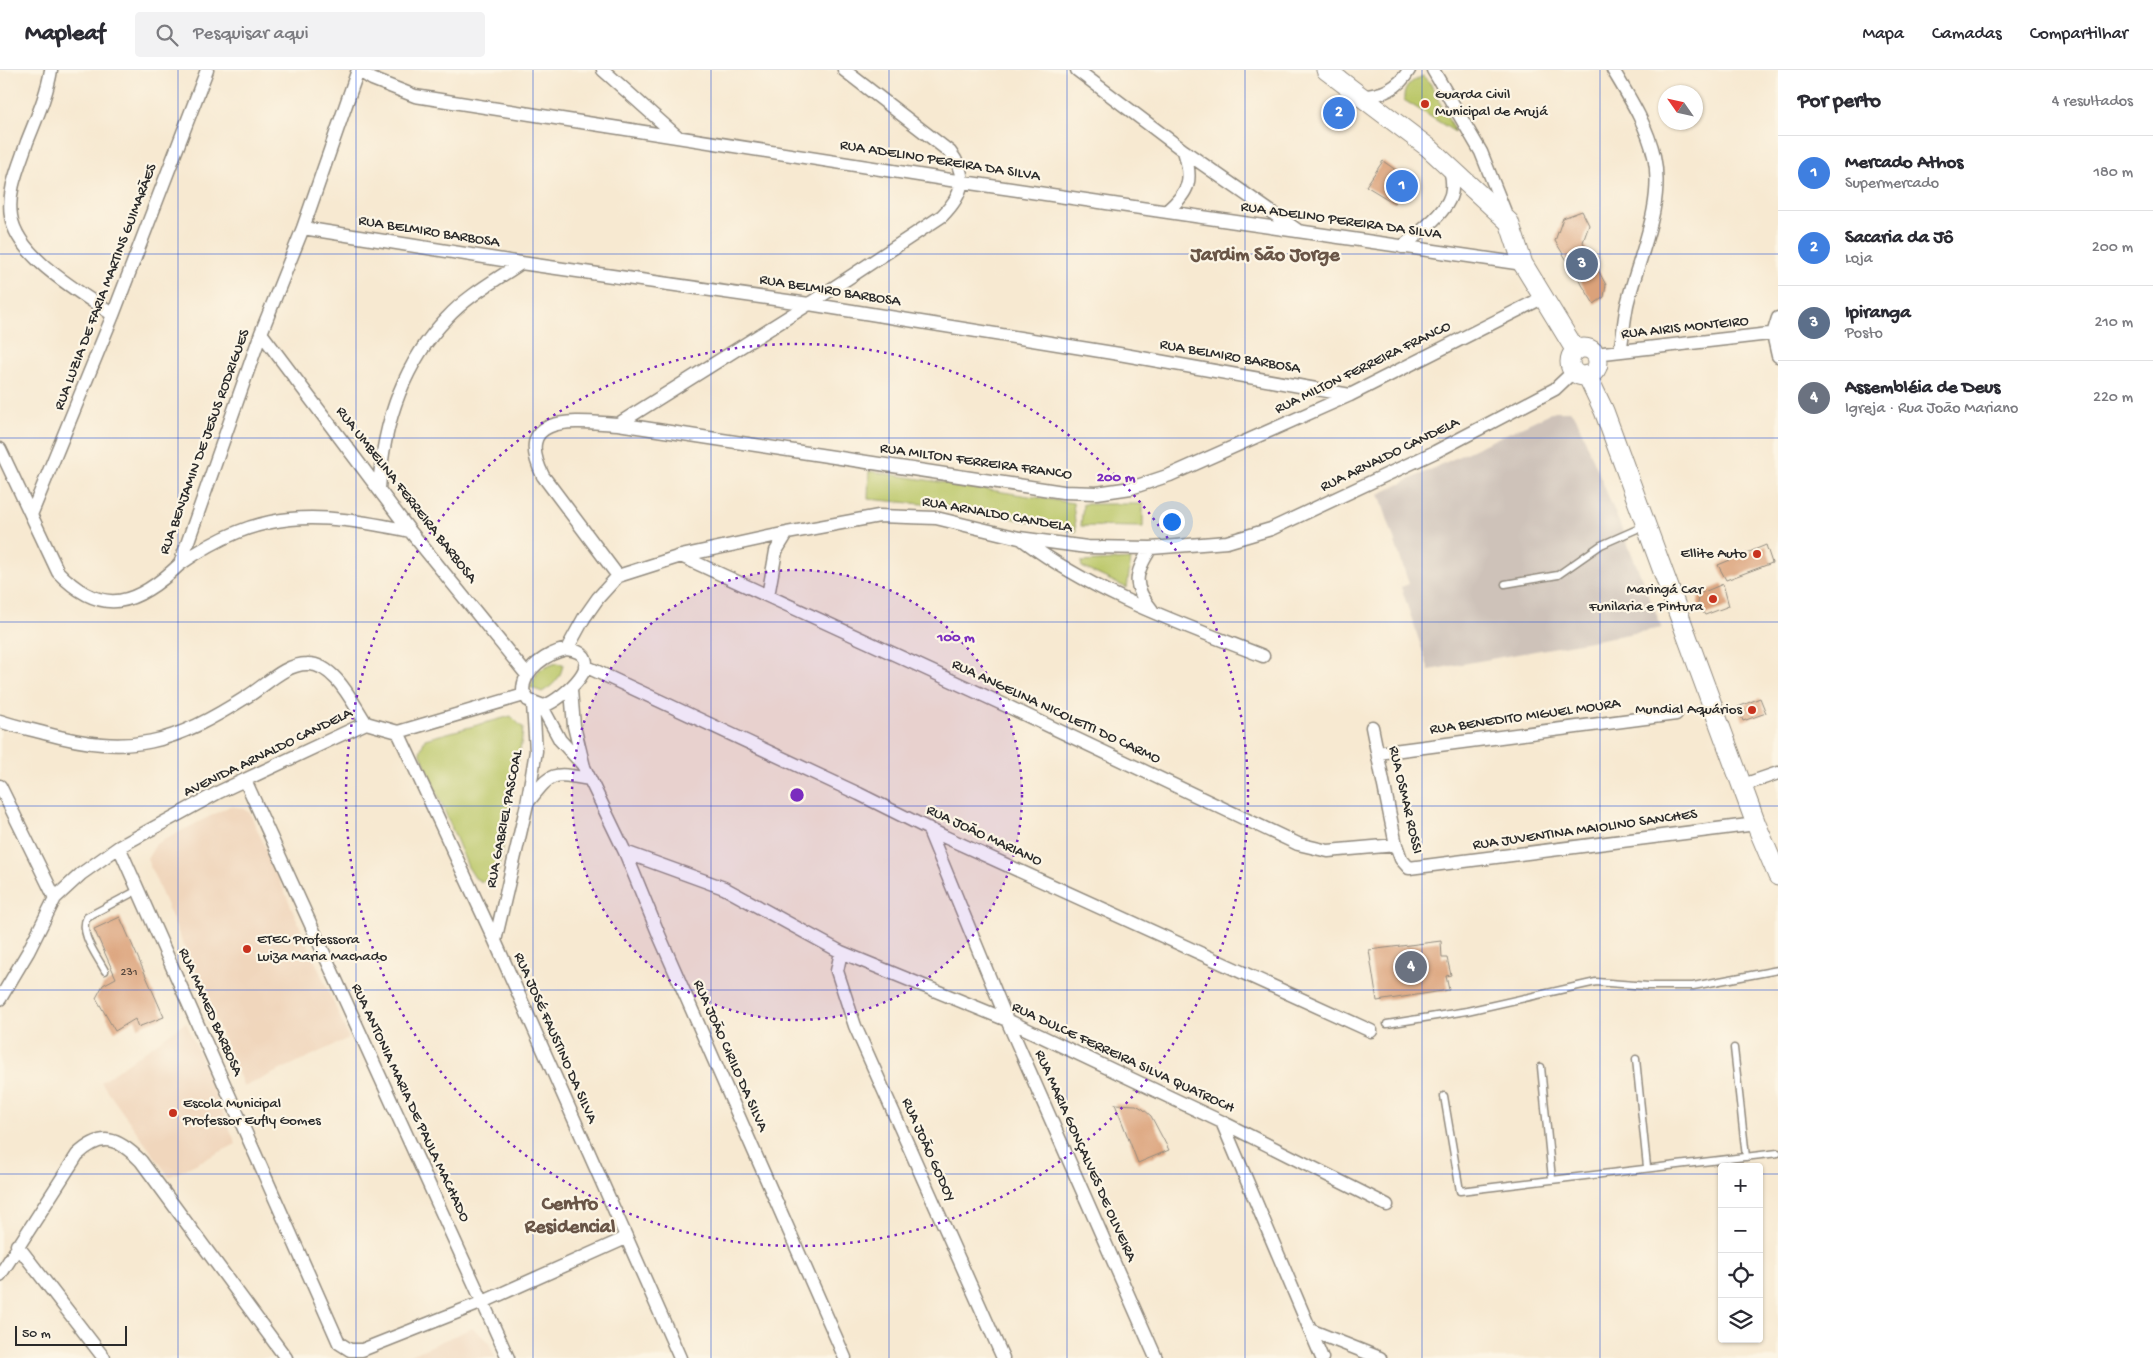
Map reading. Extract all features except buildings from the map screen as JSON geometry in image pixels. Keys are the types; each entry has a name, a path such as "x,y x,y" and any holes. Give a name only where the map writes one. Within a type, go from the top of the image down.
{"street":[{"path":"51,70 12,186 11,217 20,239 32,254 113,315"},
{"name":"RUA LUZIA DE FARIA MARTINS GUIMARÃES","path":"32,515 113,315 207,70"},
{"name":"RUA ADELINO PEREIRA DA SILVA","path":"358,70 372,79 415,96 963,182 1523,264"},
{"name":"RUA BENJAMIN DE JESUS RODRIGUES","path":"0,449 58,572 73,588 91,598 114,602 138,597 160,584 180,564 261,333 303,228 358,70"},
{"path":"603,70 678,138"},
{"path":"618,424 810,304 942,216 952,206 963,182 958,163 950,152 844,70"},
{"path":"1077,70 1184,151 1301,233"},
{"path":"1326,70 1429,148 1509,222"},
{"path":"1361,96 1375,96 1387,92 1409,70"},
{"path":"1433,70 1481,152 1509,222 1523,264 1576,351"},
{"path":"1612,70 1648,136 1654,157 1657,180 1652,214 1627,306 1620,351"},
{"path":"1167,211 1181,199 1188,188 1189,170 1184,151"},
{"path":"1402,247 1432,221 1443,208 1453,190 1450,168"},
{"name":"RUA BELMIRO BARBOSA","path":"303,228 521,263 810,304 1119,354 1350,395"},
{"path":"379,489 381,457 389,419 400,389 421,350 447,317 480,291 521,263"},
{"name":"RUA MILTON FERREIRA FRANCO","path":"618,576 543,476 536,462 534,452 539,435 552,424 565,421 618,424 1053,491 1097,493 1131,488 1170,475 1350,395 1544,298"},
{"path":"1778,318 1776,334 1778,356"},
{"name":"RUA UMBELINA FERREIRA BARBOSA","path":"261,333 410,531 527,675"},
{"name":"RUA AIRIS MONTEIRO","path":"1595,354 1776,334"},
{"path":"1581,373 1597,366 1595,354 1584,348 1576,351 1570,363 1581,373 1604,411 1756,824 1778,876"},
{"name":"RUA ARNALDO CANDELA","path":"618,576 681,556 787,533 879,516 915,516 944,520 1019,538 1088,547 1151,548 1227,542 1271,529 1436,452 1555,390 1581,373"},
{"path":"180,564 202,549 230,534 269,522 310,517 358,520 410,531"},
{"path":"768,596 776,551 787,533"},
{"path":"1019,538 1052,562 1090,584 1156,614 1263,656"},
{"path":"1151,548 1138,574 1137,586 1141,597 1156,614"},
{"name":"RUA ANGELINA NICOLETTI DO CARMO","path":"681,556 1004,704 1298,844 1328,851 1396,845"},
{"path":"533,701 523,684 527,675 548,655 567,648 588,611 618,576"},
{"path":"398,732 533,701 552,703 571,690 578,681 585,666 585,660 580,653 567,648"},
{"path":"0,721 65,739 106,746 131,746 159,741 189,729 248,696 296,665 307,664 317,665 329,672 366,723"},
{"name":"RUA JOÃO MARIANO","path":"585,666 928,828 1371,1031"},
{"name":"RUA JOÃO CIRILO DA SILVA","path":"571,690 574,726 584,767 625,852 663,944 845,1358"},
{"name":"RUA JOÃO CIRILO DA SILVA","path":"533,701 560,740 584,767"},
{"name":"RUA GABRIEL PASCOAL","path":"495,940 527,804 536,751 533,701"},
{"name":"RUA BENEDITO MIGUEL MOURA","path":"1378,753 1676,714"},
{"name":"AVENIDA ARNALDO CANDELA","path":"55,898 81,874 120,847 219,792 366,723 398,732"},
{"name":"RUA OSMAR ROSSI","path":"1372,727 1396,845 1404,865 1418,869"},
{"name":"RUA JOSÉ FAUSTINO DA SILVA","path":"398,732 495,940 680,1358"},
{"path":"1743,785 1778,773"},
{"path":"527,804 546,780 562,774 590,779"},
{"name":"RUA ANTONIA MARIA DE PAULA MACHADO","path":"245,780 508,1358"},
{"path":"0,999 28,952 55,898 1,790"},
{"name":"RUA JUVENTINA MAIOLINO SANCHES","path":"1418,869 1756,824"},
{"name":"RUA MARIA GONÇALVES DE OLIVEIRA","path":"928,828 1007,1020 1156,1358"},
{"name":"RUA MAMED BARBOSA","path":"120,847 339,1342 350,1350 362,1350 483,1302"},
{"name":"RUA DULCE FERREIRA SILVA QUATROCH","path":"625,852 724,888 841,952 1007,1020 1222,1122 1387,1205"},
{"name":"RUA JOÃO GODOY","path":"841,952 837,970 855,1026 1003,1358"},
{"path":"1222,1122 1322,1358"},
{"path":"0,1275 77,1155 90,1142 104,1139 116,1142 130,1149 142,1160 286,1358"},
{"path":"483,1302 626,1238"},
{"path":"18,1245 104,1358"},
{"path":"1310,1330 1380,1358"}],"lane":[{"path":"1505,584 1558,575 1602,545 1647,525"},
{"path":"105,971 86,934 84,924 87,918 138,890"},
{"path":"1387,1024 1467,1011 1596,982 1693,986 1778,970"},
{"path":"1734,1048 1746,1156"},
{"path":"1636,1059 1647,1167"},
{"path":"1541,1067 1552,1179"},
{"path":"1444,1096 1460,1190 1778,1152"}],"shaded area":[{"path":"1555,411 1570,411 1576,417 1662,628 1429,670 1401,587 1409,584 1379,494"},
{"name":"ETEC Professora Luiza Maria Machado","path":"230,806 242,808 250,813 349,1038 244,1087 147,859 156,844"},
{"name":"Escola Municipal Professor Eufly Gomes","path":"186,1022 236,1144 169,1177 101,1082"},
{"path":"472,1328 488,1341 496,1358 404,1358"}],"green space":[{"path":"1423,76 1430,83 1455,132 1404,100 1406,88"},
{"path":"869,471 1073,503 1076,532 965,508 868,499"},
{"path":"1083,504 1143,504 1143,527 1081,526"},
{"path":"1131,559 1127,588 1082,567 1081,562"},
{"path":"556,663 563,664 561,673 550,687 542,692 530,687 539,670"},
{"path":"511,716 523,728 499,870 494,877 482,882 475,878 468,867 420,752 425,739"}],"place":[{"name":"Guarda Civil Municipal de Arujá","path":"1425,104"},
{"name":"Sacaria da Jô","path":"1339,113"},
{"name":"Mercado Athos","path":"1402,186"},
{"name":"Ipiranga","path":"1582,264"},
{"name":"Ellite Auto","path":"1757,554"},
{"name":"Maringá Car Funilaria e Pintura","path":"1713,599"},
{"name":"Mundial Aquários","path":"1752,710"},
{"name":"ETEC Professora Luiza Maria Machado","path":"247,949"},
{"name":"Assembléia de Deus","path":"1411,967"},
{"name":"Escola Municipal Professor Eufly Gomes","path":"173,1113"}],"district":[{"name":"Jardim São Jorge","path":"1265,256"},
{"name":"Centro Residencial","path":"570,1216"}]}
